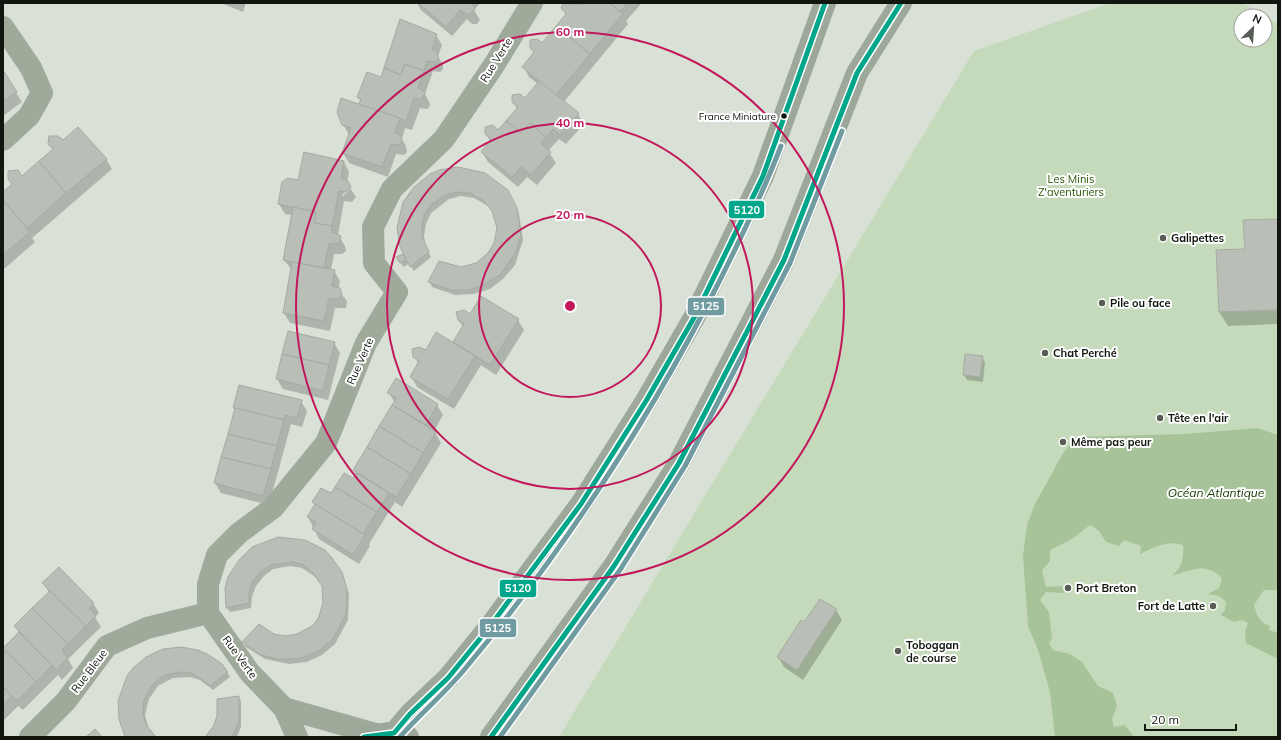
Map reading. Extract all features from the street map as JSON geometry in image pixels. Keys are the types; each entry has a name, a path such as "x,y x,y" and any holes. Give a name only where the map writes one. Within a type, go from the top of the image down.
{"street":[{"name":"Rue Verte","path":"297,737 284,708 250,673 208,614 208,584 217,556 239,533 274,508 326,443 366,343 397,292 374,263 373,227 392,189 444,139 494,65 532,3"},
{"path":"284,708 385,735 410,714 448,678 488,629 581,504 646,401 695,316 763,176 825,3"},
{"path":"491,737 614,566 679,463 784,260 857,72 901,3"},
{"path":"3,27 31,68 42,93 28,116 3,140"},
{"name":"Rue Bleue","path":"30,737 66,701 107,646 147,628 208,614"}],"green space":[{"name":"Les Minis Z'aventuriers","path":"1110,3 1243,3 1251,8 1233,8 1233,48 1273,48 1273,21 1278,24 1278,737 559,737 974,51"}],"water":[{"name":"Océan Atlantique","path":"1258,428 1278,435 1278,590 1264,590 1254,605 1259,618 1263,623 1270,626 1269,630 1278,633 1278,659 1246,643 1245,632 1248,623 1242,620 1234,622 1221,615 1225,610 1226,602 1219,596 1208,594 1219,588 1222,578 1216,573 1210,570 1198,569 1172,576 1182,562 1183,545 1172,543 1166,544 1140,554 1141,546 1124,540 1119,546 1106,542 1099,531 1090,525 1072,539 1050,550 1050,561 1042,570 1046,587 1062,586 1064,593 1046,592 1040,600 1049,612 1052,639 1049,643 1053,650 1070,654 1082,662 1098,686 1113,693 1117,706 1112,719 1114,727 1125,725 1134,737 1055,737 1050,692 1038,650 1028,626 1023,556 1027,525 1035,504 1062,455 1075,437 1186,434"}],"building":[{"path":"418,3 472,3 475,9 469,15 460,10 446,27"},
{"path":"563,3 610,3 623,14 590,54 556,26 566,14 561,8"},
{"path":"610,3 628,3 620,12"},
{"path":"400,19 437,34 432,49 437,51 438,59 435,62 427,61 424,71 405,64 401,75 384,68"},
{"path":"556,26 590,54 556,95 522,67 534,52 530,48 530,40 537,39 542,43"},
{"path":"405,64 424,71 418,87 425,93 422,99 414,98 406,121 359,104 361,99 357,97 367,72 381,77 384,68 401,75"},
{"path":"3,70 17,92 3,102"},
{"path":"539,81 579,113 560,135 553,129 546,137 530,123 521,133 506,121 518,107 512,102 512,95 520,94 525,98"},
{"path":"341,98 400,118 395,133 401,135 402,142 398,145 391,144 382,167 342,153 351,128 342,125 337,112"},
{"path":"506,121 521,133 530,123 546,137 541,144 551,152 531,175 521,167 512,177 481,152 491,139 485,134 485,127 493,125 498,130"},
{"path":"78,127 107,159 66,193 39,161 53,149 48,144 49,136 58,136 63,140"},
{"path":"304,152 344,161 341,178 348,181 351,187 346,192 339,191 332,226 314,223 316,212 278,204 282,182 288,178 298,180"},
{"path":"39,161 66,193 27,228 3,200 3,192 12,184 8,179 8,171 18,170 22,176"},
{"path":"458,167 485,173 508,190 517,208 521,235 516,252 501,274 481,286 470,290 451,290 428,282 439,261 461,267 476,263 488,253 494,243 497,228 492,211 484,201 470,193 457,192 446,195 432,204 425,213 422,224 422,236 429,252 410,267 400,247 397,228 403,202 414,187 430,174 439,170"},
{"path":"3,200 30,232 3,255"},
{"path":"293,207 316,212 314,223 332,226 332,232 341,236 339,243 329,244 324,268 283,260"},
{"path":"1278,219 1278,310 1219,312 1216,250 1245,249 1243,220"},
{"path":"403,254 406,260 400,263 396,257"},
{"path":"292,262 335,270 332,286 340,288 342,295 339,299 329,298 324,321 283,313"},
{"path":"481,296 519,319 490,365 453,342 464,324 458,320 456,312 464,310 470,314"},
{"path":"288,331 335,342 329,365 282,354"},
{"path":"436,332 475,356 448,399 410,377 419,361 413,357 412,349 419,347 426,350"},
{"path":"282,354 329,365 323,391 276,379"},
{"path":"965,354 983,356 980,377 963,375"},
{"path":"396,378 438,404 426,425 392,405 397,398 387,393"},
{"path":"239,385 302,400 297,418 285,415 284,420 233,408"},
{"path":"392,405 436,432 423,453 379,426"},
{"path":"235,408 284,420 277,446 228,434"},
{"path":"379,426 423,453 411,474 367,447"},
{"path":"228,434 277,446 271,469 221,457"},
{"path":"367,447 411,474 396,497 353,470"},
{"path":"221,457 271,469 263,496 214,483"},
{"path":"344,473 353,478 357,473 389,493 377,512 335,487"},
{"path":"335,487 377,512 363,534 312,502 321,488 331,493"},
{"path":"315,504 365,535 353,555 312,529 316,522 307,517"},
{"path":"278,537 305,540 325,550 342,572 347,589 346,614 333,639 320,650 304,657 294,659 278,659 261,655 242,642 259,624 274,634 285,636 297,634 312,626 318,619 323,603 322,586 313,573 304,565 293,562 271,565 261,571 253,581 249,592 249,603 226,608 225,588 228,577 239,560 252,547"},
{"path":"59,567 94,603 89,608 96,616 86,626 42,583"},
{"path":"50,591 86,626 68,644 32,608"},
{"path":"820,599 837,609 797,670 777,657 801,620 804,622"},
{"path":"32,608 68,644 62,650 68,658 56,670 14,626"},
{"path":"19,632 52,666 36,682 3,648"},
{"path":"181,647 198,650 207,654 221,663 228,672 210,686 191,673 181,672 165,675 152,685 144,700 143,715 147,726 156,737 125,737 119,719 118,701 127,676 133,668 146,657 163,649"},
{"path":"3,648 36,682 17,701 3,687"},
{"path":"3,687 12,696 3,705"},
{"path":"239,696 239,722 232,737 205,737 213,727 217,716 217,699"},
{"path":"95,729 102,737 86,737"}],"transit line":[{"name":"5120","path":"364,737 394,733 410,714 448,678 488,629 581,504 646,401 695,316 763,176 825,3"},
{"name":"5120","path":"491,737 614,566 679,463 784,260 857,73 901,3"},
{"name":"5125","path":"500,737 620,570 685,466 790,263 842,131"},
{"name":"5125","path":"400,737 456,679 501,625 570,532 602,484 664,384 692,333 744,232 781,146"}],"place":[{"name":"France Miniature","path":"784,116"},
{"name":"Galipettes","path":"1163,238"},
{"name":"Pile ou face","path":"1102,303"},
{"name":"Chat Perché","path":"1045,353"},
{"name":"Tête en l'air","path":"1160,418"},
{"name":"Même pas peur","path":"1063,442"},
{"name":"Port Breton","path":"1068,588"},
{"name":"Fort de Latte","path":"1213,606"},
{"name":"Toboggan de course","path":"898,651"}]}
